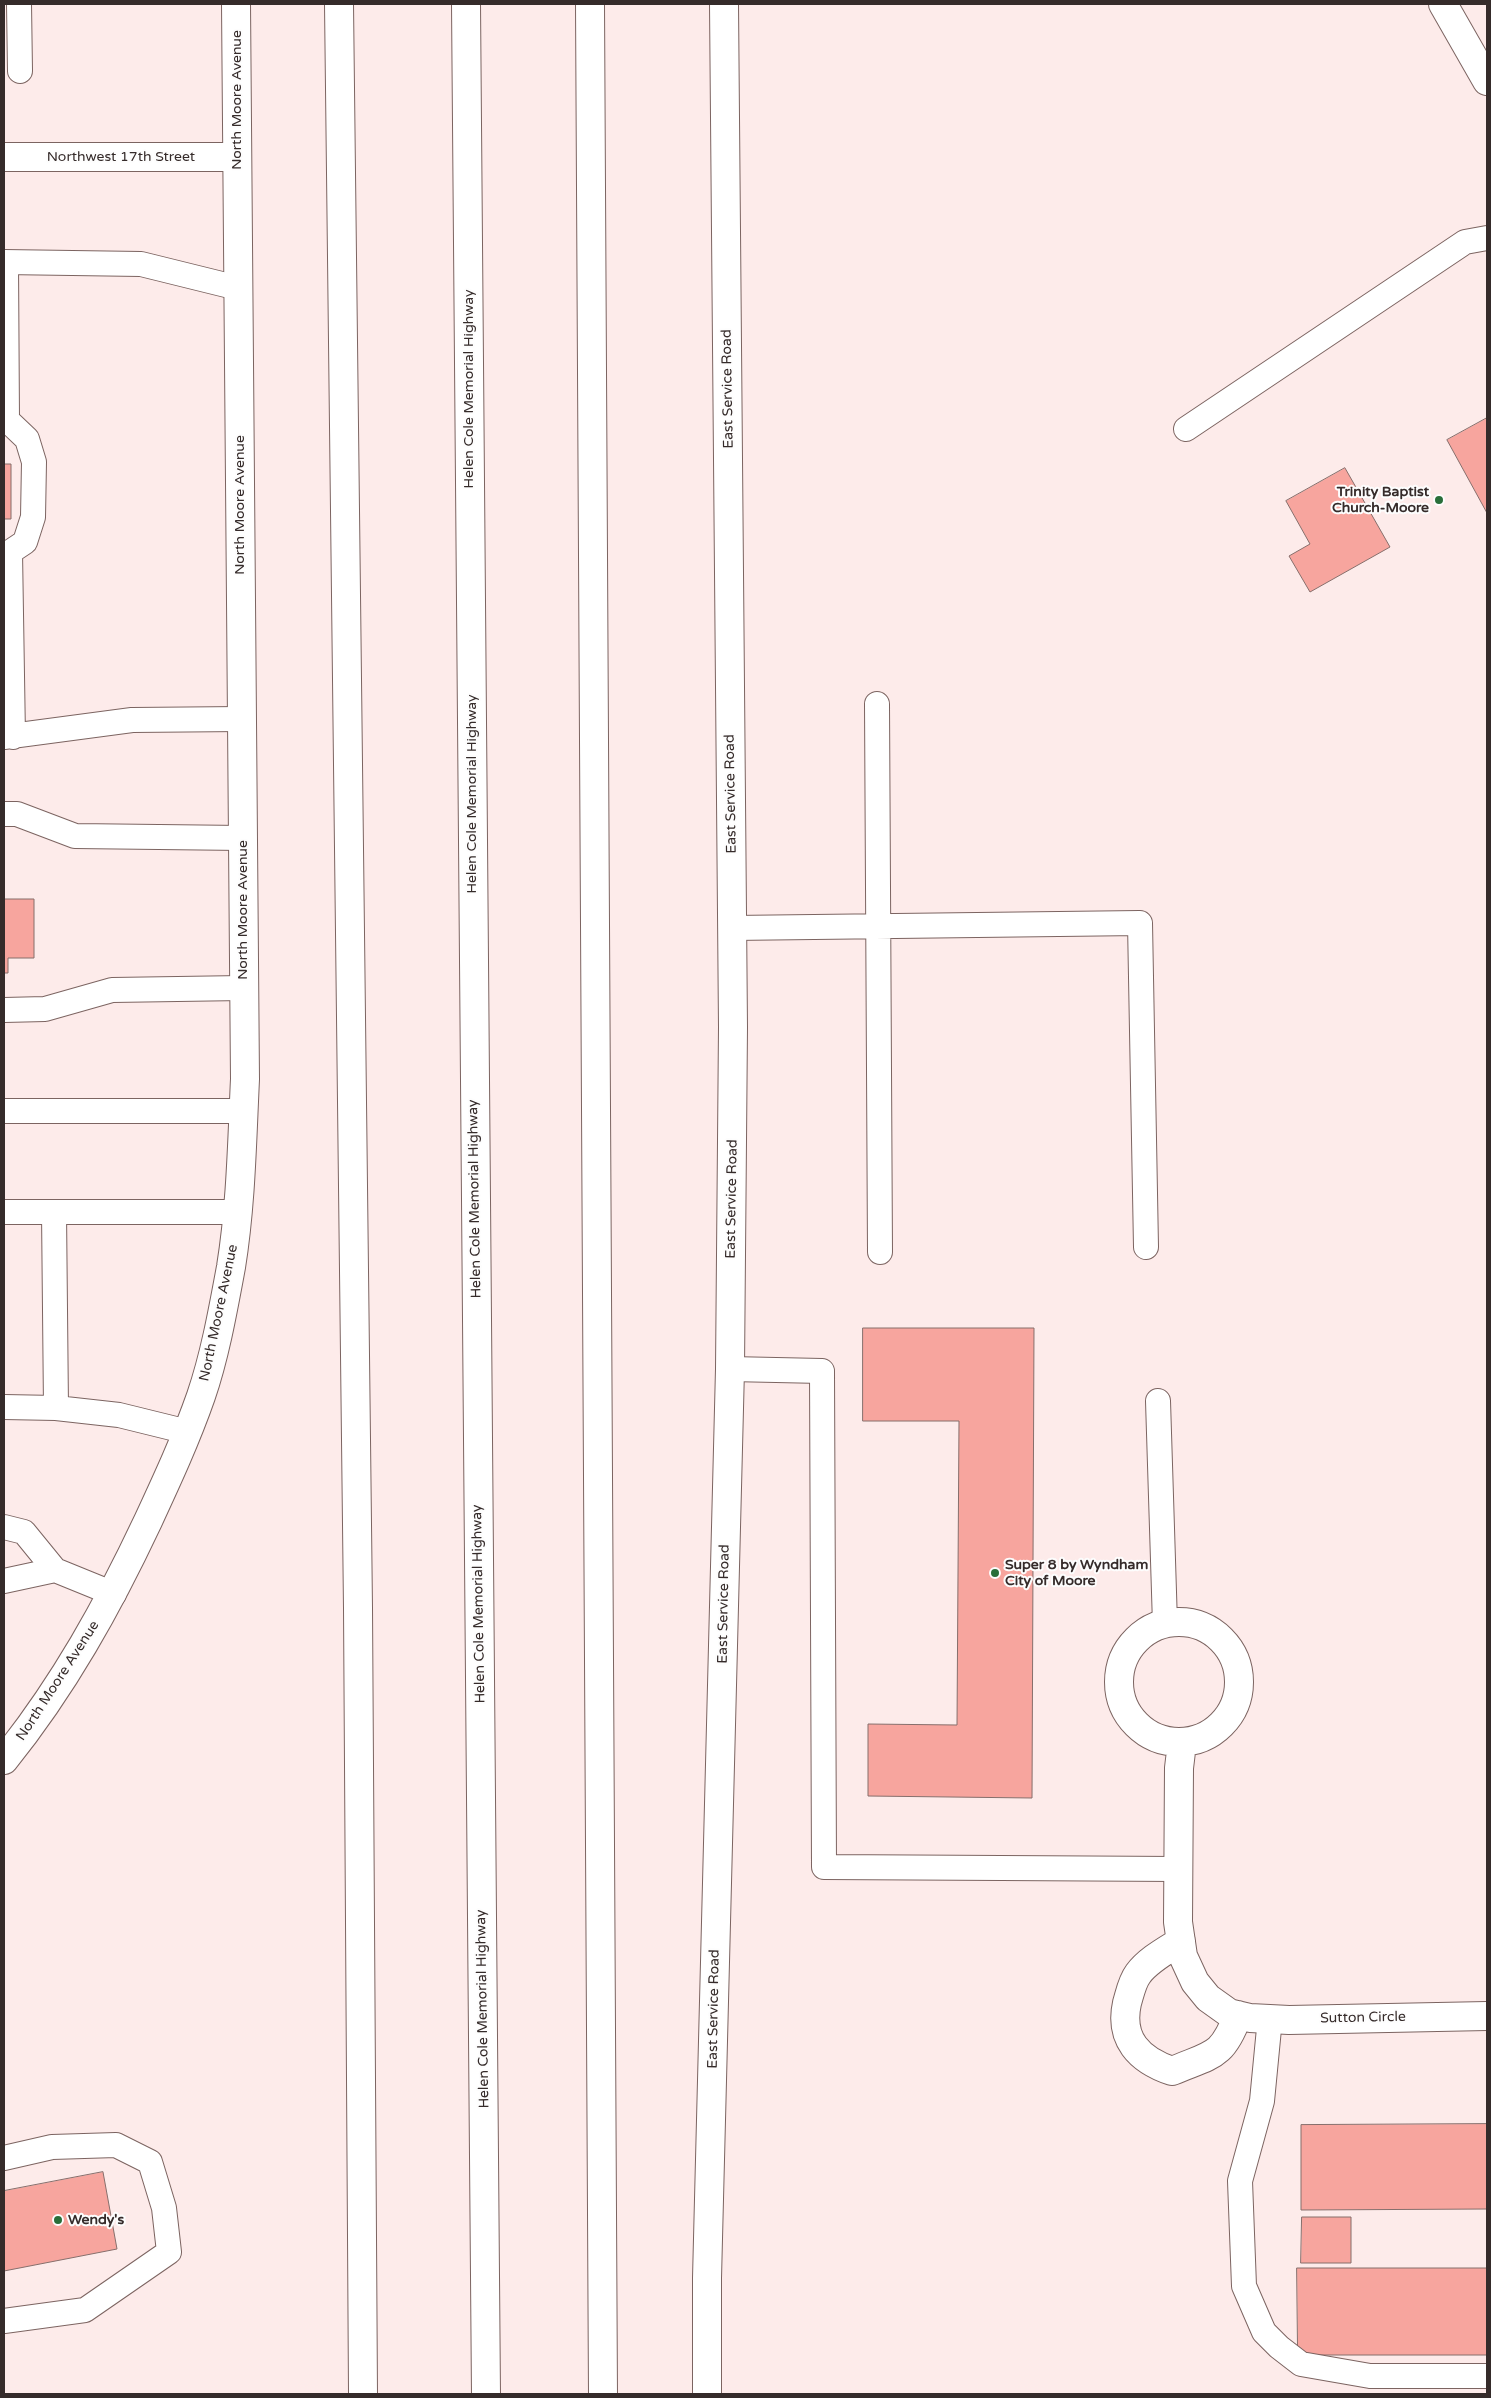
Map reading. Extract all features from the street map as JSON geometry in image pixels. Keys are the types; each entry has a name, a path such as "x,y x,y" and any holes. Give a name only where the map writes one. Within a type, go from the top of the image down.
{"main road":[{"name":"North Moore Avenue","path":"4,1760 33,1724 76,1658 114,1594 177,1459 201,1395 219,1325 238,1212 242,1178 243,988 236,4"},
{"path":"339,4 358,1618 363,2394"},
{"name":"Helen Cole Memorial Highway","path":"466,4 486,2394"},
{"path":"590,4 603,2394"},
{"name":"East Service Road","path":"707,2394 707,2278 730,1369 732,928 724,4"},
{"path":"1443,4 1487,81"},
{"name":"Northwest 17th Street","path":"4,157 237,157"},
{"path":"1182,1622 1197,1625 1221,1638 1229,1647 1238,1665 1239,1694 1230,1716 1216,1731 1182,1743 1152,1736 1137,1726 1126,1710 1119,1689 1120,1669 1132,1645 1144,1633 1165,1624 1182,1622"},
{"name":"Sutton Circle","path":"1182,1743 1179,1768 1178,1869 1181,1941 1183,1956 1195,1982 1208,1998 1229,2012 1238,2015 1270,2018 1487,2016"},
{"path":"1181,1941 1139,1974 1131,1989 1125,2028 1131,2043 1144,2058 1172,2071 1217,2052 1229,2039 1238,2015"}],"lane":[{"path":"19,4 20,71"},
{"path":"1186,429 1465,242 1487,238"},
{"path":"238,288 141,264 5,263 5,422 26,439 34,462 33,516 25,542 7,551 8,737 132,720 241,719"},
{"path":"877,704 880,1252"},
{"path":"4,814 18,814 75,836 242,838"},
{"path":"732,928 1140,923 1146,1247"},
{"path":"4,1010 44,1009 112,990 243,988"},
{"path":"4,1111 243,1111"},
{"path":"4,1212 238,1212"},
{"path":"54,1212 56,1408"},
{"path":"730,1369 822,1371 824,1867 1178,1869"},
{"path":"1158,1401 1165,1624"},
{"path":"4,1407 56,1408 119,1415 188,1432"},
{"path":"4,1527 24,1532 55,1570 114,1594"},
{"path":"4,1581 55,1570"},
{"path":"1270,2018 1262,2101 1240,2181 1244,2286 1264,2332 1279,2347 1301,2364 1370,2376 1487,2376"},
{"path":"4,2158 52,2147 116,2145 150,2162 164,2208 169,2252 85,2310 4,2321"}],"building":[{"path":"1487,418 1487,513 1447,440"},
{"path":"4,464 11,464 11,519 4,519"},
{"path":"1345,468 1390,547 1310,592 1289,556 1310,544 1286,501"},
{"path":"4,899 34,899 34,958 8,958 8,973 4,973"},
{"name":"Super 8 by Wyndham City of Moore","path":"863,1328 1034,1328 1032,1798 868,1796 868,1724 957,1725 959,1421 863,1421"},
{"path":"1487,2124 1487,2209 1301,2210 1301,2125"},
{"name":"Wendy's","path":"103,2172 117,2249 4,2271 4,2191"},
{"path":"1302,2217 1351,2217 1351,2263 1301,2263"},
{"path":"1297,2268 1487,2268 1487,2355 1298,2355"}],"place":[{"name":"Trinity Baptist Church-Moore","path":"1439,500"},
{"name":"Super 8 by Wyndham City of Moore","path":"995,1573"},
{"name":"Wendy's","path":"58,2220"}]}
